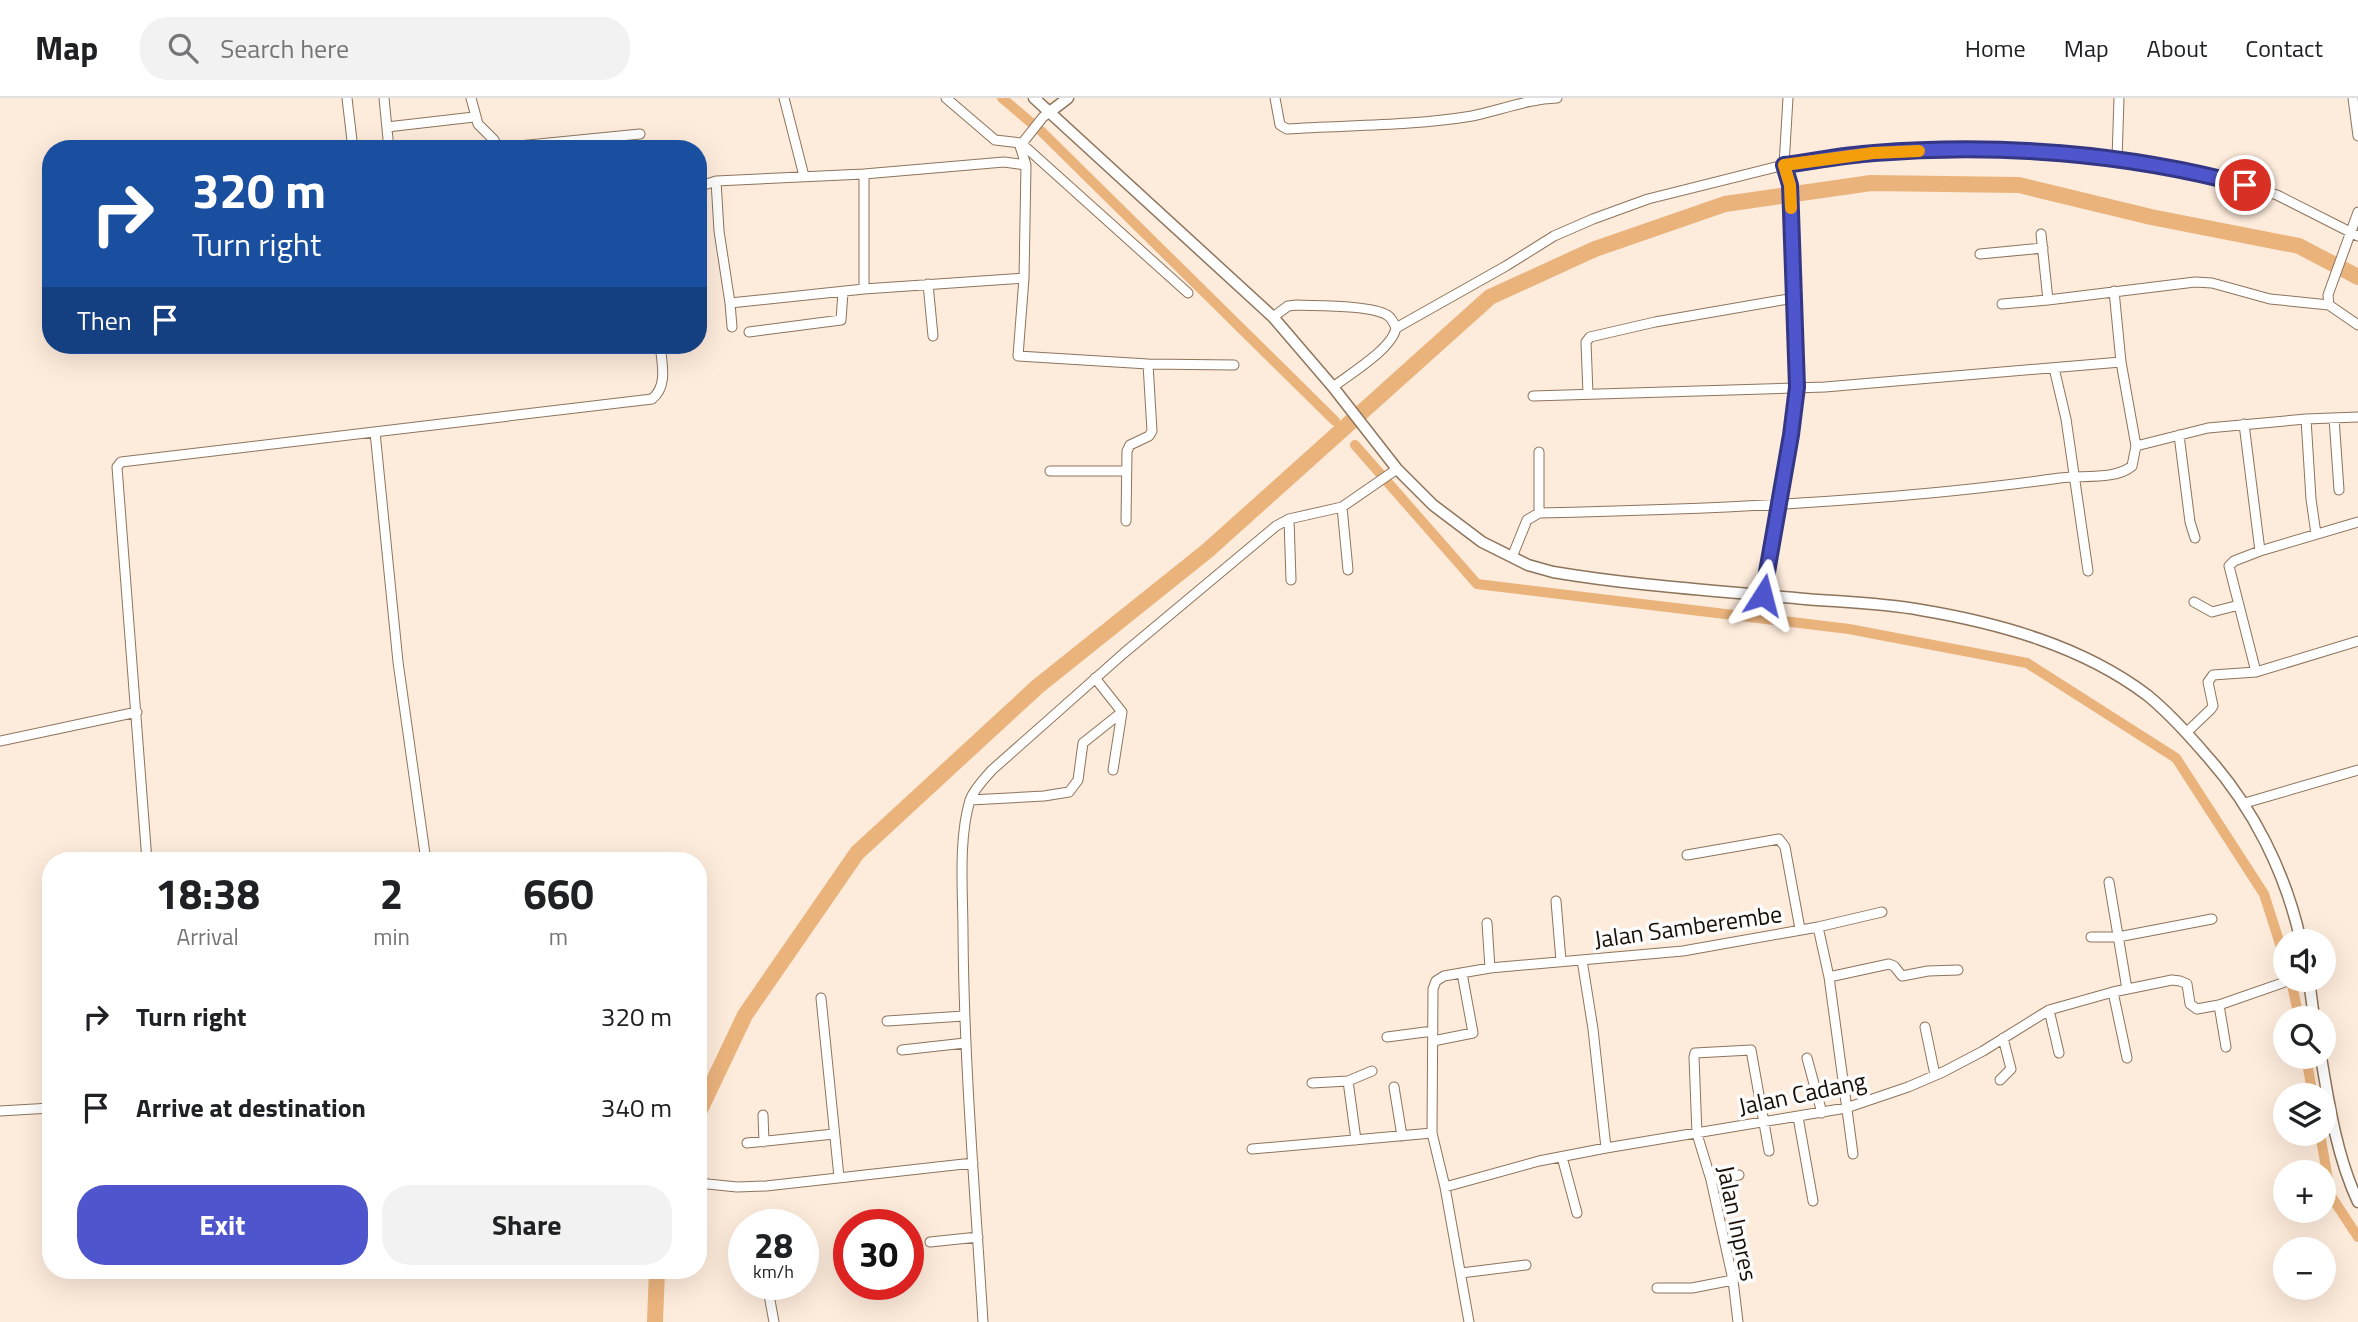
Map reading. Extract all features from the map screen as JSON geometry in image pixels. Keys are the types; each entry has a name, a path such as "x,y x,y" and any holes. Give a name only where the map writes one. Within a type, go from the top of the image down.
{"street":[{"path":"347,98 352,140"},
{"path":"384,98 388,140"},
{"path":"471,98 474,117 495,140"},
{"path":"785,98 804,176"},
{"path":"946,98 995,140 1021,143 1188,293"},
{"path":"1034,98 1047,114 1276,315 1366,429 1394,471 1455,523 1482,542 1528,565 1578,576 1921,610 2024,633 2086,658 2146,695 2221,771 2245,803 2286,891 2297,929"},
{"path":"1004,162 1047,114 1068,98"},
{"path":"1275,98 1280,125 1287,129 1471,116 1534,99 1558,98"},
{"path":"1763,595 1797,387 1790,185 1784,165 1788,98"},
{"path":"2117,159 2119,98"},
{"path":"2353,98 2358,136"},
{"path":"387,127 474,117"},
{"path":"583,140 640,134"},
{"path":"1021,143 1026,165 1024,278 1018,356 1148,364 1234,365"},
{"path":"1396,328 1570,228 1648,199 1784,165 1873,153 1972,150 2117,159 2204,174 2266,191 2355,235"},
{"path":"707,184 716,181 864,174 1004,162 1026,165"},
{"path":"864,174 864,289"},
{"path":"716,181 719,231 732,327"},
{"path":"2329,305 2329,287 2341,254 2355,235 2358,212"},
{"path":"2041,234 2048,300"},
{"path":"1980,254 2043,248"},
{"path":"730,303 864,289 1024,278"},
{"path":"2002,304 2177,283 2212,283 2270,299 2329,305 2358,325"},
{"path":"928,284 933,336"},
{"path":"1512,557 1527,520 1539,513 1723,509 1778,505 1964,491 2128,470 2134,461 2136,446 2121,362 2114,291"},
{"path":"749,332 841,320 843,292"},
{"path":"1588,394 1586,342 1590,337 1794,299"},
{"path":"1276,315 1288,306 1297,305 1369,309 1391,317 1396,328 1394,337 1378,353 1333,387"},
{"path":"146,852 117,467 121,462 652,399 661,390 663,383 661,354"},
{"path":"1534,396 1825,387 2121,362"},
{"path":"1126,522 1127,452 1130,445 1149,436 1152,431 1148,364"},
{"path":"2054,368 2066,419 2088,571"},
{"path":"2136,446 2208,428 2358,417"},
{"path":"2334,418 2339,490"},
{"path":"2306,419 2316,534"},
{"path":"2244,424 2260,551"},
{"path":"375,432 398,662 425,852"},
{"path":"2179,435 2190,522 2195,538"},
{"path":"1539,452 1539,513"},
{"path":"1050,471 1126,471"},
{"path":"983,1322 964,1016 963,868 970,800 992,770 1095,678 1276,526 1289,519 1342,508 1394,471"},
{"path":"1342,508 1348,570"},
{"path":"1289,519 1291,580"},
{"path":"2256,672 2229,566 2234,561 2260,551 2358,522"},
{"path":"2194,602 2212,612 2239,605"},
{"path":"2186,733 2213,706 2209,678 2213,675 2256,672 2358,641"},
{"path":"1095,678 1122,712 1113,770"},
{"path":"0,741 137,712"},
{"path":"970,800 1052,796 1069,792 1078,780 1083,743 1122,712"},
{"path":"2245,803 2358,770"},
{"name":"Jalan Samberembe","path":"1687,855 1779,838 1785,847 1800,929"},
{"path":"2109,882 2127,989"},
{"path":"1556,901 1561,961"},
{"path":"1818,927 1882,912"},
{"path":"2091,937 2118,937 2213,919"},
{"path":"1488,923 1490,968"},
{"name":"Jalan Samberembe","path":"1469,1322 1445,1187 1432,1133 1434,985 1444,976 1490,968 1683,951 1818,927 1829,977 1853,1154"},
{"name":"Jalan Samberembe","path":"1582,960 1593,1029 1606,1148"},
{"path":"1829,977 1889,964 1902,976 1928,971 1958,970"},
{"path":"1387,1037 1473,1033 1462,973"},
{"name":"Jalan Cadang","path":"1445,1187 1606,1148 1846,1108 1935,1075 2049,1010 2113,992 2172,980 2180,981 2187,984 2193,1008 2219,1005 2273,986"},
{"path":"2113,992 2127,1058"},
{"path":"821,998 839,1177"},
{"path":"2219,1005 2226,1047"},
{"path":"2049,1010 2059,1053"},
{"path":"887,1021 964,1016"},
{"path":"1925,1027 1935,1075"},
{"path":"2000,1080 2011,1069 2003,1038"},
{"path":"902,1050 965,1043"},
{"name":"Jalan Inpres","path":"1738,1322 1711,1180 1697,1134 1693,1057 1697,1052 1751,1050 1764,1121"},
{"path":"1807,1058 1822,1112"},
{"path":"2323,1069 2330,1111 2351,1187 2358,1202"},
{"path":"1312,1083 1348,1081 1372,1071"},
{"path":"1348,1081 1356,1140"},
{"path":"1394,1087 1402,1136"},
{"path":"0,1111 42,1109"},
{"path":"763,1115 764,1142"},
{"path":"1798,1117 1813,1201"},
{"path":"1764,1121 1769,1151"},
{"path":"1252,1149 1432,1133"},
{"path":"747,1143 834,1134"},
{"path":"1562,1157 1577,1213"},
{"path":"707,1184 747,1187 973,1163"},
{"path":"1711,1180 1739,1175"},
{"path":"930,1242 978,1237"},
{"path":"1461,1273 1526,1265"},
{"path":"1657,1288 1692,1289 1732,1280"},
{"path":"770,1300 774,1322"}],"waterway":[{"path":"1002,98 1041,131 1335,421"},
{"path":"707,1095 745,1015 857,853 1037,687 1207,551 1490,297 1595,249 1725,204 1871,183 2019,185 2151,217 2299,246 2358,277"},
{"path":"1355,445 1477,584 1849,629 2027,663 2176,758 2264,894 2275,929"},
{"path":"2294,992 2296,1006"},
{"path":"2308,1069 2311,1083"},
{"path":"2322,1146 2331,1196 2358,1237"},
{"path":"655,1322 657,1279"}],"slow traffic":[{"path":"1791,208 1790,185 1784,165 1873,153 1919,151"}],"route":[{"path":"1763,595 1797,387 1790,185 1784,165 1873,153 1972,150 2068,154 2167,167 2245,185"}]}
